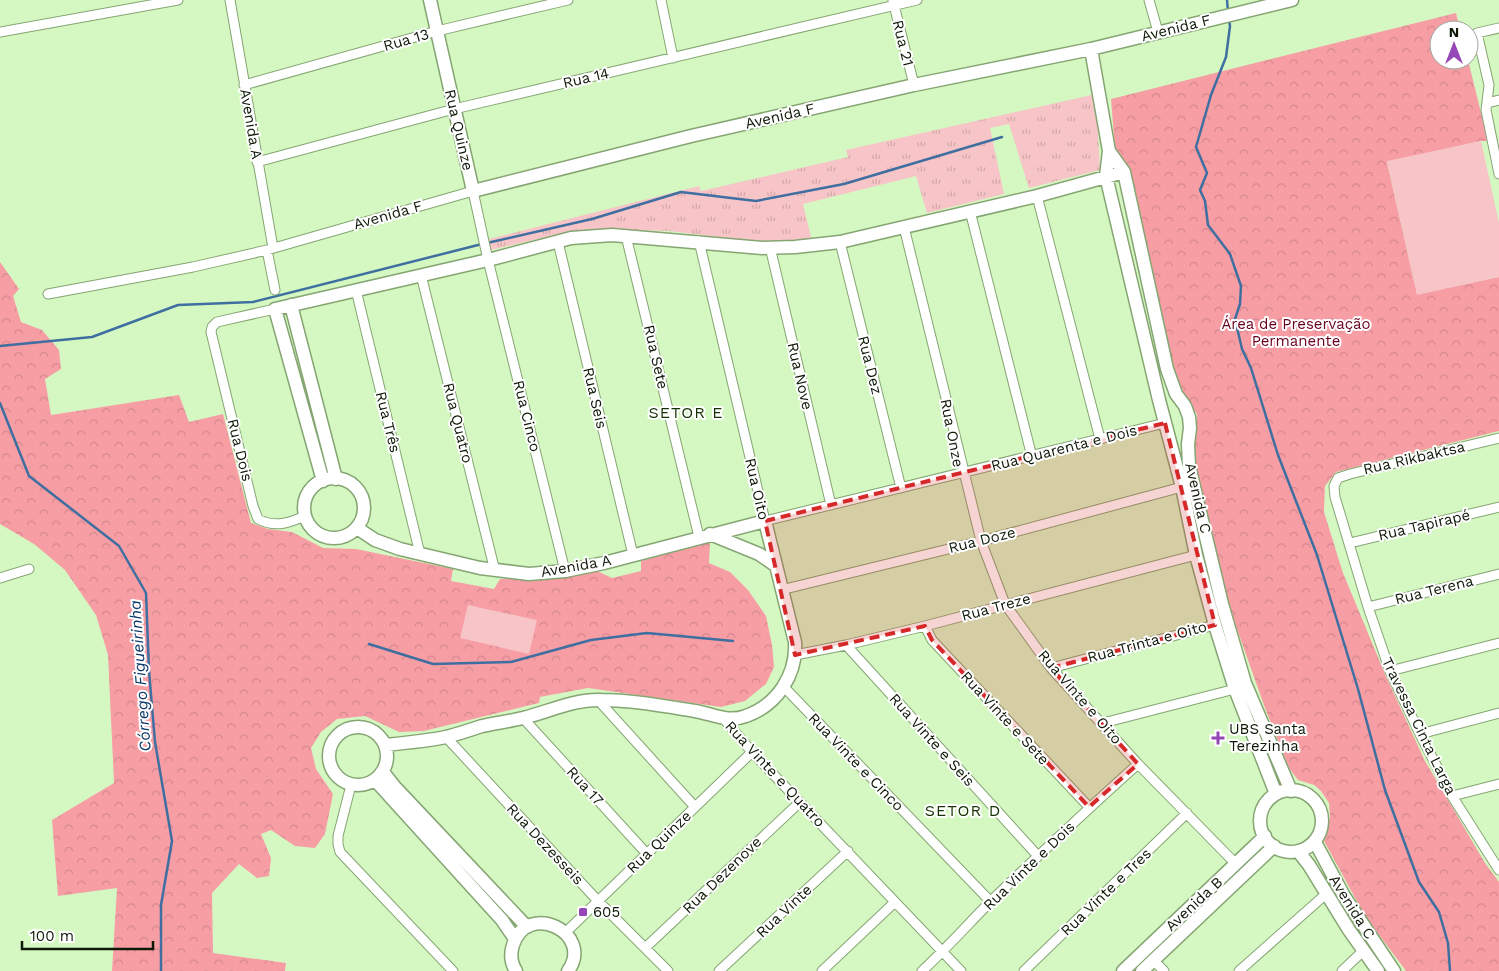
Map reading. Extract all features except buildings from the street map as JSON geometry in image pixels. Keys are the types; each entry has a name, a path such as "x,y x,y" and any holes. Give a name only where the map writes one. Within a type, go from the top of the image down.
{"street":[{"path":"0,32 178,0"},
{"name":"Rua Quinze","path":"430,0 487,254"},
{"name":"Rua 13","path":"244,85 437,31 568,0"},
{"path":"661,0 673,58"},
{"name":"Rua 14","path":"257,162 454,109 673,58 893,3 917,0"},
{"path":"1149,0 1158,32"},
{"name":"Avenida F","path":"48,294 193,267 270,249 473,191 691,136 914,85 1091,50 1277,2 1292,0"},
{"name":"Avenida A","path":"233,1 275,290"},
{"name":"Rua 21","path":"893,3 914,85"},
{"path":"1498,170 1487,120 1489,85 1476,34 1499,28"},
{"path":"1091,50 1109,151 1106,176"},
{"path":"1487,103 1499,100"},
{"path":"329,480 275,309 421,276 487,254 580,238 612,235 770,247 795,247 840,242 1037,196 1124,172 1109,151"},
{"name":"Avenida C","path":"1124,172 1167,369 1176,394 1190,417 1189,466 1222,604 1245,683 1291,791"},
{"name":"Avenida C","path":"1106,176 1165,424 1182,487 1196,556 1235,690 1276,794"},
{"path":"1037,196 1100,440"},
{"path":"970,211 1032,457"},
{"name":"Rua Onze","path":"765,521 964,472 904,227"},
{"name":"Rua Sete","path":"626,236 704,536"},
{"name":"Rua Oito","path":"699,241 775,566 795,642 795,654 789,677 784,687 765,706 745,717 724,719"},
{"name":"Rua Seis","path":"558,242 632,555"},
{"name":"Rua Dez","path":"840,242 900,488"},
{"name":"Rua Nove","path":"770,247 831,505"},
{"name":"Rua Cinco","path":"487,254 565,571"},
{"name":"Rua Quatro","path":"421,276 495,571"},
{"name":"Rua Três","path":"356,290 420,554"},
{"path":"291,305 329,480"},
{"name":"Rua Dois","path":"275,309 217,322 212,327 211,332 253,506 258,519 273,524 287,524 305,516"},
{"path":"1181,402 1167,405 1165,424 1174,440 1182,440 1190,431"},
{"name":"Rua Quarenta e Dois","path":"964,472 1165,424"},
{"name":"Rua Rikbaktsa","path":"1334,486 1338,478 1350,474 1499,438"},
{"name":"Rua Vinte e Oito","path":"964,472 981,541 1005,604 1051,668 1103,723 1138,764 1236,864"},
{"path":"329,480 345,480 360,492 364,501 362,520 350,534 342,537 332,538 323,536 315,531 305,516 304,507 310,491 329,480"},
{"name":"Travessa Cinta Larga","path":"1334,486 1335,497 1368,607 1390,670 1452,796 1499,870"},
{"name":"Rua Doze","path":"781,590 981,541 1182,487"},
{"name":"Rua Tapirapé","path":"1350,543 1499,507"},
{"name":"Avenida A","path":"357,528 375,540 420,554 495,571 529,574 565,571 765,521"},
{"path":"704,536 759,554 775,566"},
{"name":"Rua Treze","path":"795,654 846,645 925,626 1196,556"},
{"path":"0,578 29,568"},
{"name":"Rua Terena","path":"1368,607 1499,574"},
{"name":"Rua Trinta e Oito","path":"1051,668 1215,625"},
{"name":"Rua Vinte e Sete","path":"925,626 932,640 1090,807"},
{"path":"1390,670 1499,643"},
{"name":"Rua Vinte e Seis","path":"846,645 1038,856"},
{"name":"Rua Vinte e Cinco","path":"784,687 990,902"},
{"path":"1103,723 1235,690"},
{"path":"598,700 695,807"},
{"name":"Rua Vinte e Quatro","path":"385,745 446,737 484,726 523,718 562,706 598,700 648,704 697,712 724,719 752,752 961,971"},
{"path":"1420,734 1499,713"},
{"name":"Rua 17","path":"523,718 647,854"},
{"path":"352,727 362,727 372,730 380,737 385,745 387,763 379,776 368,784 360,786 351,785 338,778 330,766 329,751 335,737 352,727"},
{"name":"Rua Dezesseis","path":"446,737 598,901 668,971"},
{"name":"Rua Quinze","path":"565,933 752,752"},
{"name":"Rua Vinte e Dois","path":"922,971 1038,856 1138,764"},
{"path":"379,776 394,786 527,927"},
{"path":"379,776 515,939"},
{"path":"1452,796 1499,784"},
{"path":"351,785 338,836 340,852 454,971"},
{"path":"1291,791 1305,793 1313,799 1319,806 1322,815 1320,834 1307,848 1298,851 1285,851 1274,846 1265,836 1260,819 1268,800 1276,794 1291,791"},
{"name":"Rua Dezenove","path":"645,948 800,802"},
{"name":"Rua Vinte e Tres","path":"1024,971 1187,813"},
{"name":"Avenida B","path":"1123,971 1265,836"},
{"name":"Avenida C","path":"1314,842 1344,896 1394,971"},
{"name":"Avenida B","path":"1142,971 1274,846"},
{"name":"Rua Vinte","path":"720,971 848,851"},
{"name":"Avenida C","path":"1298,851 1309,864 1326,894 1378,971"},
{"path":"1489,855 1499,853"},
{"path":"1239,971 1326,894"},
{"path":"822,971 895,902"},
{"path":"516,971 511,960 511,951 515,939 527,927 537,923 548,923 557,926 565,933 573,949 574,958 571,970"},
{"path":"1342,971 1363,951"},
{"path":"1153,960 1164,971"}],"highlighted area":[{"path":"1165,423 1215,625 1051,668 1138,764 1089,807 932,640 925,626 795,655 765,521"}],"green space":[{"name":"Área de Preservação Permanente","path":"1456,13 1458,20 1429,20 1429,70 1470,70 1488,141 1387,162 1417,294 1499,277 1499,431 1336,472 1325,486 1324,512 1343,573 1385,674 1425,761 1485,863 1499,882 1499,971 1406,971 1365,916 1324,841 1330,817 1329,803 1321,791 1314,785 1298,780 1289,768 1265,708 1227,601 1193,457 1197,414 1177,385 1131,172 1115,149 1111,99"},
{"path":"1096,94 1100,170 1029,188 1009,124 990,128 1004,194 927,213 916,176 803,204 812,241 769,243 669,231 596,229 568,232 491,250 489,239 699,186 701,191 848,157 846,150"},
{"path":"1481,141 1499,223 1499,277 1417,295 1387,161"},
{"path":"0,262 19,289 13,296 21,322 42,330 59,350 61,369 45,379 51,415 179,395 189,422 223,414 251,523 268,529 292,532 323,548 356,549 453,569 451,581 494,589 500,579 560,578 597,571 612,578 641,571 641,561 710,541 709,563 730,572 748,590 766,616 774,667 766,684 745,701 721,707 588,688 540,697 539,703 424,731 399,732 365,716 337,719 321,732 311,748 316,769 333,794 325,834 315,848 295,846 271,830 261,834 271,858 269,876 257,878 239,864 212,893 213,953 286,963 285,971 112,971 117,888 58,896 52,820 114,783 108,655 96,615 65,570 34,544 0,524"},
{"path":"468,605 537,620 529,654 460,638"}],"waterway":[{"path":"1227,0 1228,12"},
{"path":"1229,20 1226,57 1211,95 1196,147 1207,173 1200,190 1205,201 1208,225 1230,254 1241,286 1240,304 1235,319 1242,349 1251,368 1278,455 1317,555 1358,689 1385,790 1419,882 1439,912 1448,943 1450,971"},
{"path":"487,243 592,219 681,192 756,201 844,184 1002,137"},
{"path":"0,346 92,337 178,305 253,302 482,244"},
{"name":"Córrego Figueirinha","path":"0,403 29,476 119,546 146,593 149,671 155,742 172,841 161,905 161,971"},
{"path":"369,644 433,664 511,662 591,640 647,633 733,641"}],"place":[{"name":"UBS Santa Terezinha","path":"1218,738"},
{"name":"605","path":"583,912"}],"district":[{"name":"SETOR E","path":"686,412"},
{"name":"SETOR D","path":"963,810"}]}
